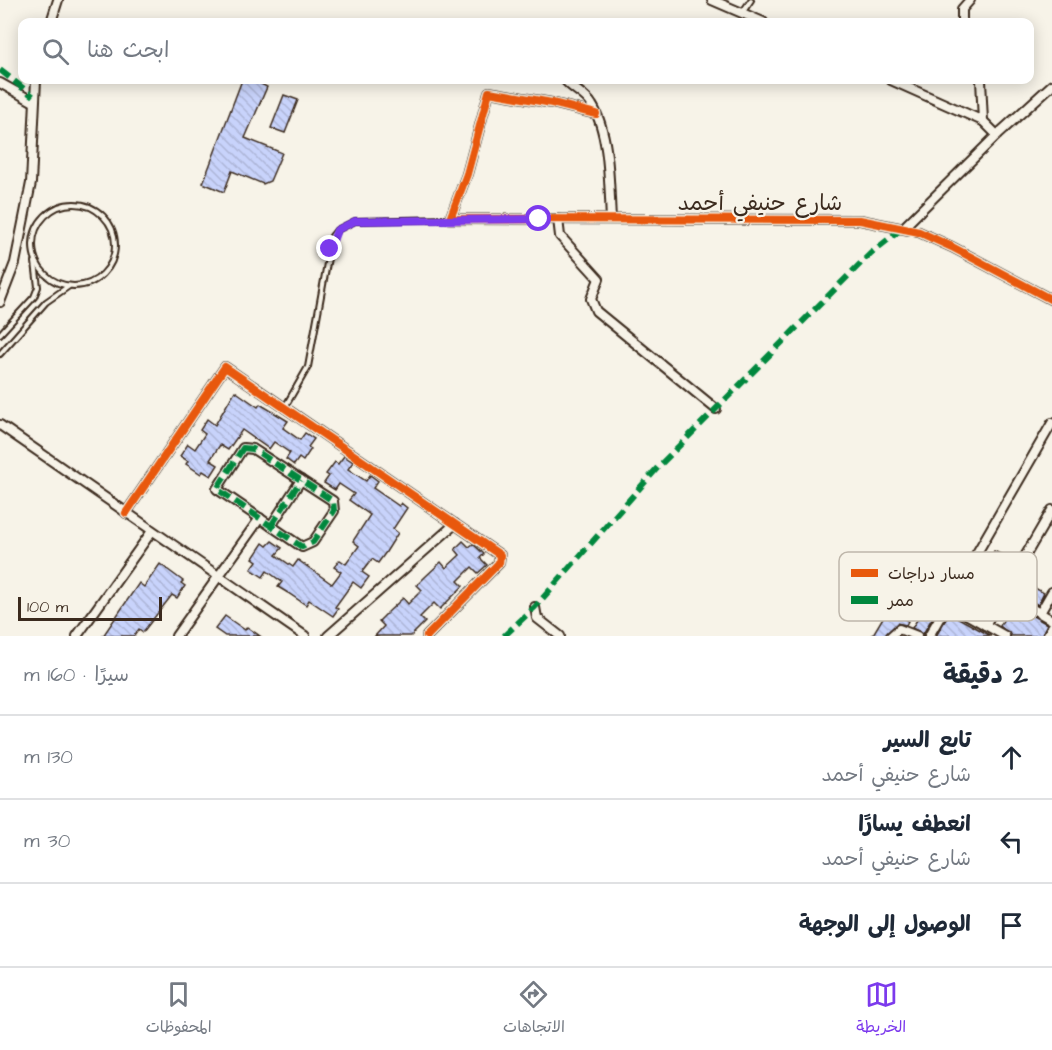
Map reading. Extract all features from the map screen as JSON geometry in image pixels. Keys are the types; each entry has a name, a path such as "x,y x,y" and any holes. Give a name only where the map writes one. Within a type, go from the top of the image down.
{"street":[{"path":"52,18 58,0"},
{"path":"712,0 754,18"},
{"path":"962,18 962,9 970,0"},
{"path":"0,83 34,102"},
{"path":"0,302 15,263 31,183 36,84"},
{"path":"570,84 592,104 596,114 606,155 611,219"},
{"path":"900,84 983,121 998,135"},
{"path":"981,84 983,121"},
{"path":"903,228 1052,85"},
{"path":"450,219 467,174 489,92 542,101 596,114"},
{"name":"شارع حنيفي أحمد","path":"450,219 860,220 903,228 952,247 1052,300"},
{"path":"558,219 560,236 599,279 591,299 596,311 716,409"},
{"path":"126,513 225,367 500,555 499,563 427,636"},
{"path":"977,552 1052,423"},
{"path":"0,425 305,636"},
{"path":"243,448 253,449 301,480 333,501 334,511 314,542 302,547 217,489 243,448"},
{"path":"271,526 301,480"},
{"path":"1027,552 1052,510"},
{"path":"176,636 260,518"},
{"path":"328,636 455,524"},
{"path":"77,636 152,531"},
{"path":"1040,613 1052,592"},
{"path":"535,607 537,618 560,636"},
{"path":"1037,611 1052,620"},
{"path":"929,636 938,621"},
{"path":"978,621 1005,636"},
{"path":"985,625 987,621"},
{"path":"1047,636 1052,627"},
{"path":"891,636 899,629 917,636"}],"lane":[{"path":"742,13 751,0"},
{"path":"0,334 34,297 38,287 32,248 33,235 39,222 49,211 62,205 78,203 92,207 104,216 112,228 116,242 114,257 107,270 97,280 83,286 69,286 55,282 44,274 35,262"},
{"name":"شارع حنيفي أحمد","path":"285,408 308,367 332,236 337,230 355,221 450,219"},
{"path":"0,354 46,302 69,286"}],"building":[{"path":"240,84 261,84 267,87 245,138 282,153 270,181 263,184 232,171 224,192 203,183"},
{"path":"284,95 298,100 285,133 271,128"},
{"path":"235,391 258,407 260,404 288,421 283,428 300,440 305,433 314,439 303,461 299,458 294,465 286,459 290,453 274,442 269,449 242,430 228,450 220,445 210,460 218,465 211,476 203,471 201,474 186,464 188,461 180,456 188,444 195,449 205,434 200,430 207,419 215,425"},
{"path":"344,456 353,462 348,469 366,481 370,475 378,481 373,488 399,506 401,503 407,508 393,529 398,533 386,552 378,563 372,559 362,572 369,577 361,588 353,582 335,607 338,609 333,616 309,600 306,605 278,587 282,582 267,571 263,577 251,569 257,561 253,558 263,543 267,546 272,541 282,548 276,555 293,567 298,560 332,584 341,572 334,567 340,560 346,564 359,546 353,541 370,515 349,500 354,494 339,484 335,490 324,483 329,476 326,474 335,462 338,464"},
{"path":"463,541 469,547 473,544 484,554 480,558 487,565 478,573 472,567 458,581 463,586 440,609 434,603 420,617 425,622 411,636 375,636 384,626 379,621 387,613 403,598 408,604 422,590 417,585 441,562 446,568 460,555 455,549"},
{"path":"160,564 183,581 181,583 185,586 177,598 172,595 143,632 139,629 134,636 103,636 139,583 144,587"},
{"path":"1037,589 1044,593 1037,604"},
{"path":"225,616 245,630 247,627 260,636 225,636 215,629"},
{"path":"1037,618 1047,624 1041,636 1011,636 1000,626 1003,621 1037,621"},
{"path":"881,621 908,621 906,625 897,623 885,636 872,636"},
{"path":"916,621 931,621 923,634 912,628"},
{"path":"945,621 964,621 991,636 936,636"}],"marked path":[{"path":"0,70 33,96"},
{"path":"504,636 535,607 659,466 871,253 903,228"},
{"path":"243,448 253,449 333,501 334,511 313,542 302,547 217,489 243,448"},
{"path":"271,526 301,480"}],"cycle path":[{"path":"596,114 552,103 489,92 467,174 450,219 860,220 919,232 1052,300"},
{"path":"126,513 225,367 500,555 499,563 427,636"}],"route":[{"path":"330,249 332,236 337,230 355,221 539,219"}]}
